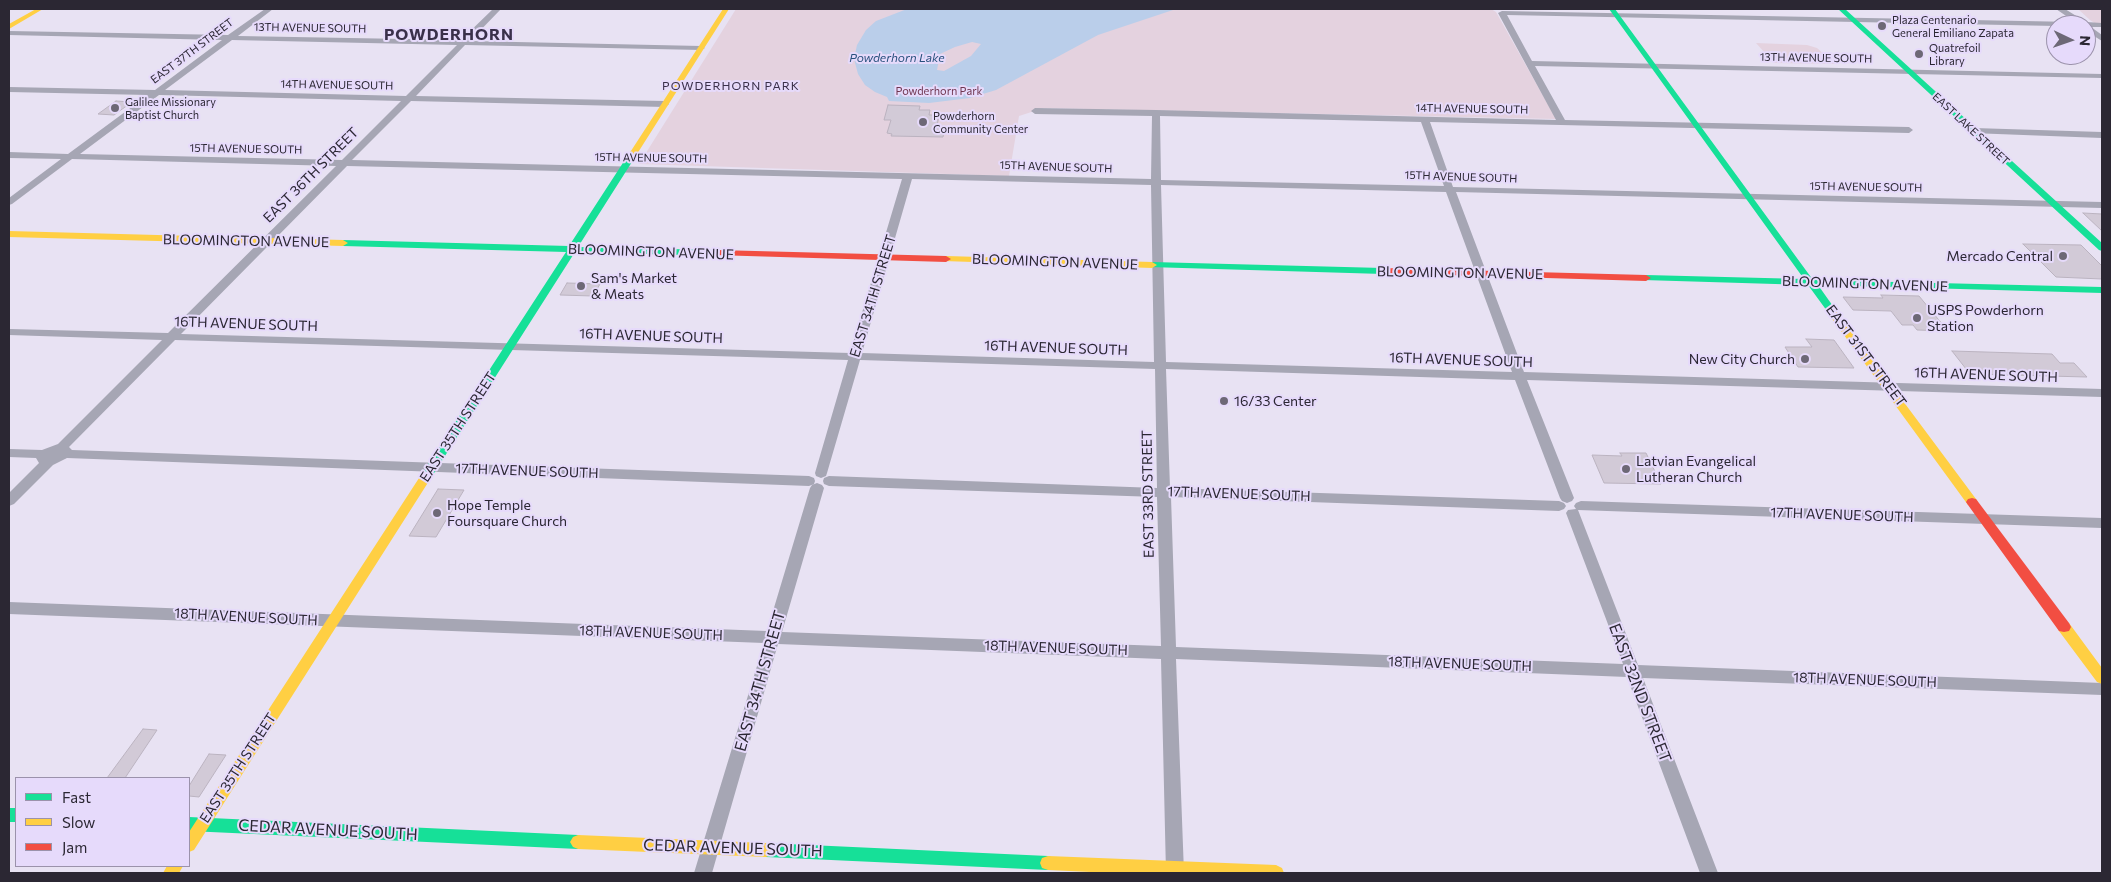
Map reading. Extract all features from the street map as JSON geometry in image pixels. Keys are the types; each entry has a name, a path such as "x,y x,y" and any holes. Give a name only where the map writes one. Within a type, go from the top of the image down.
{"street":[{"path":"9,27 40,9"},
{"name":"EAST 37TH STREET","path":"9,202 269,9"},
{"name":"EAST 36TH STREET","path":"63,451 172,336 497,9"},
{"name":"EAST 35TH STREET","path":"190,843 726,9"},
{"name":"EAST LAKE STREET","path":"1841,9 2102,248"},
{"path":"1562,122 1502,13 1615,12 2046,25"},
{"name":"EAST 31ST STREET","path":"1615,12 2102,678"},
{"name":"13TH AVENUE SOUTH","path":"9,33 701,48"},
{"name":"13TH AVENUE SOUTH","path":"1529,63 2102,76"},
{"name":"14TH AVENUE SOUTH","path":"9,89 665,104"},
{"name":"14TH AVENUE SOUTH","path":"1035,111 1909,130"},
{"name":"EAST 33RD STREET","path":"1156,114 1158,265 1175,871"},
{"name":"EAST 32ND STREET","path":"1424,119 1480,273 1709,873"},
{"path":"1974,132 2102,135"},
{"name":"15TH AVENUE SOUTH","path":"9,155 2102,205"},
{"name":"EAST 34TH STREET","path":"703,873 908,176"},
{"name":"BLOOMINGTON AVENUE","path":"9,234 2102,290"},
{"name":"16TH AVENUE SOUTH","path":"9,332 2102,393"},
{"path":"9,502 46,458 50,450 63,451"},
{"name":"17TH AVENUE SOUTH","path":"63,451 432,468 2102,523"},
{"path":"9,452 46,458"},
{"name":"18TH AVENUE SOUTH","path":"9,608 2102,689"},
{"name":"CEDAR AVENUE SOUTH","path":"190,824 711,847 1175,871 1276,873"}],"green space":[{"name":"Powderhorn Park","path":"736,9 1491,9 1496,12 1556,119 1044,108 1019,116 1009,176 639,164"},
{"path":"2078,9 2102,9 2102,28 2096,24 2096,15 2085,15"},
{"path":"1756,43 1807,45 1817,48 1835,64 1774,63"}],"water":[{"name":"Powderhorn Lake","path":"907,9 1176,9 1098,35 996,90 970,98 929,103 889,101 887,97 865,85 858,74 854,59 857,45 866,30 876,21","holes":["972,42 981,44 971,56 944,71 937,70 940,54"]}],"building":[{"name":"Galilee Missionary Baptist Church","path":"116,101 132,102 114,115 98,114"},
{"name":"Powderhorn Community Center","path":"888,105 920,106 919,110 930,110 929,115 939,115 937,126 945,126 943,137 891,136 892,134 887,133 891,120 884,120"},
{"path":"2083,213 2102,214 2102,231"},
{"name":"Mercado Central","path":"2023,244 2081,245 2102,266 2102,279 2056,277"},
{"name":"Sam's Market & Meats","path":"567,283 600,284 593,296 560,295"},
{"name":"USPS Powderhorn Station","path":"1881,295 1919,296 1948,331 1917,330 1913,325 1902,325 1891,311 1853,310 1843,297 1883,298"},
{"path":"1806,339 1834,340 1854,368 1798,367 1785,347 1812,347"},
{"path":"1952,351 2052,354 2060,363 2074,363 2087,377 1970,374"},
{"name":"Latvian Evangelical Lutheran Church","path":"1620,453 1646,453 1661,484 1604,483 1592,455 1622,456"},
{"name":"Hope Temple Foursquare Church","path":"438,489 464,490 436,537 409,536"},
{"path":"143,729 157,730 126,777 108,777"},
{"path":"209,754 226,755 199,797 190,796 190,784"}],"traffic: fast":[{"path":"1612,9 1830,309"},
{"path":"1841,9 2102,248"},
{"path":"425,478 633,154"},
{"path":"343,243 717,253"},
{"path":"1152,265 1383,271"},
{"path":"1646,278 2102,290"},
{"path":"9,815 15,815"},
{"path":"190,824 578,842"},
{"path":"766,850 1048,863"}],"traffic: slow":[{"path":"9,27 40,9"},
{"path":"633,154 726,9"},
{"path":"9,234 343,243"},
{"path":"946,259 1152,265"},
{"path":"1830,309 1972,502"},
{"path":"190,843 425,478"},
{"path":"2064,627 2102,678"},
{"path":"578,842 766,850"},
{"path":"1048,863 1276,873"},
{"path":"171,873 174,867"}],"traffic: jam":[{"path":"717,253 946,259"},
{"path":"1383,271 1646,278"},
{"path":"1972,502 2064,627"}],"place":[{"name":"Plaza Centenario General Emiliano Zapata","path":"1882,26"},
{"name":"Quatrefoil Library","path":"1919,54"},
{"name":"Galilee Missionary Baptist Church","path":"115,108"},
{"name":"Powderhorn Community Center","path":"923,122"},
{"name":"Mercado Central","path":"2063,256"},
{"name":"Sam's Market & Meats","path":"581,286"},
{"name":"USPS Powderhorn Station","path":"1917,318"},
{"name":"New City Church","path":"1805,359"},
{"name":"16/33 Center","path":"1224,401"},
{"name":"Latvian Evangelical Lutheran Church","path":"1626,469"},
{"name":"Hope Temple Foursquare Church","path":"437,513"}],"district":[{"name":"POWDERHORN","path":"449,35"},
{"name":"POWDERHORN PARK","path":"731,86"}]}
